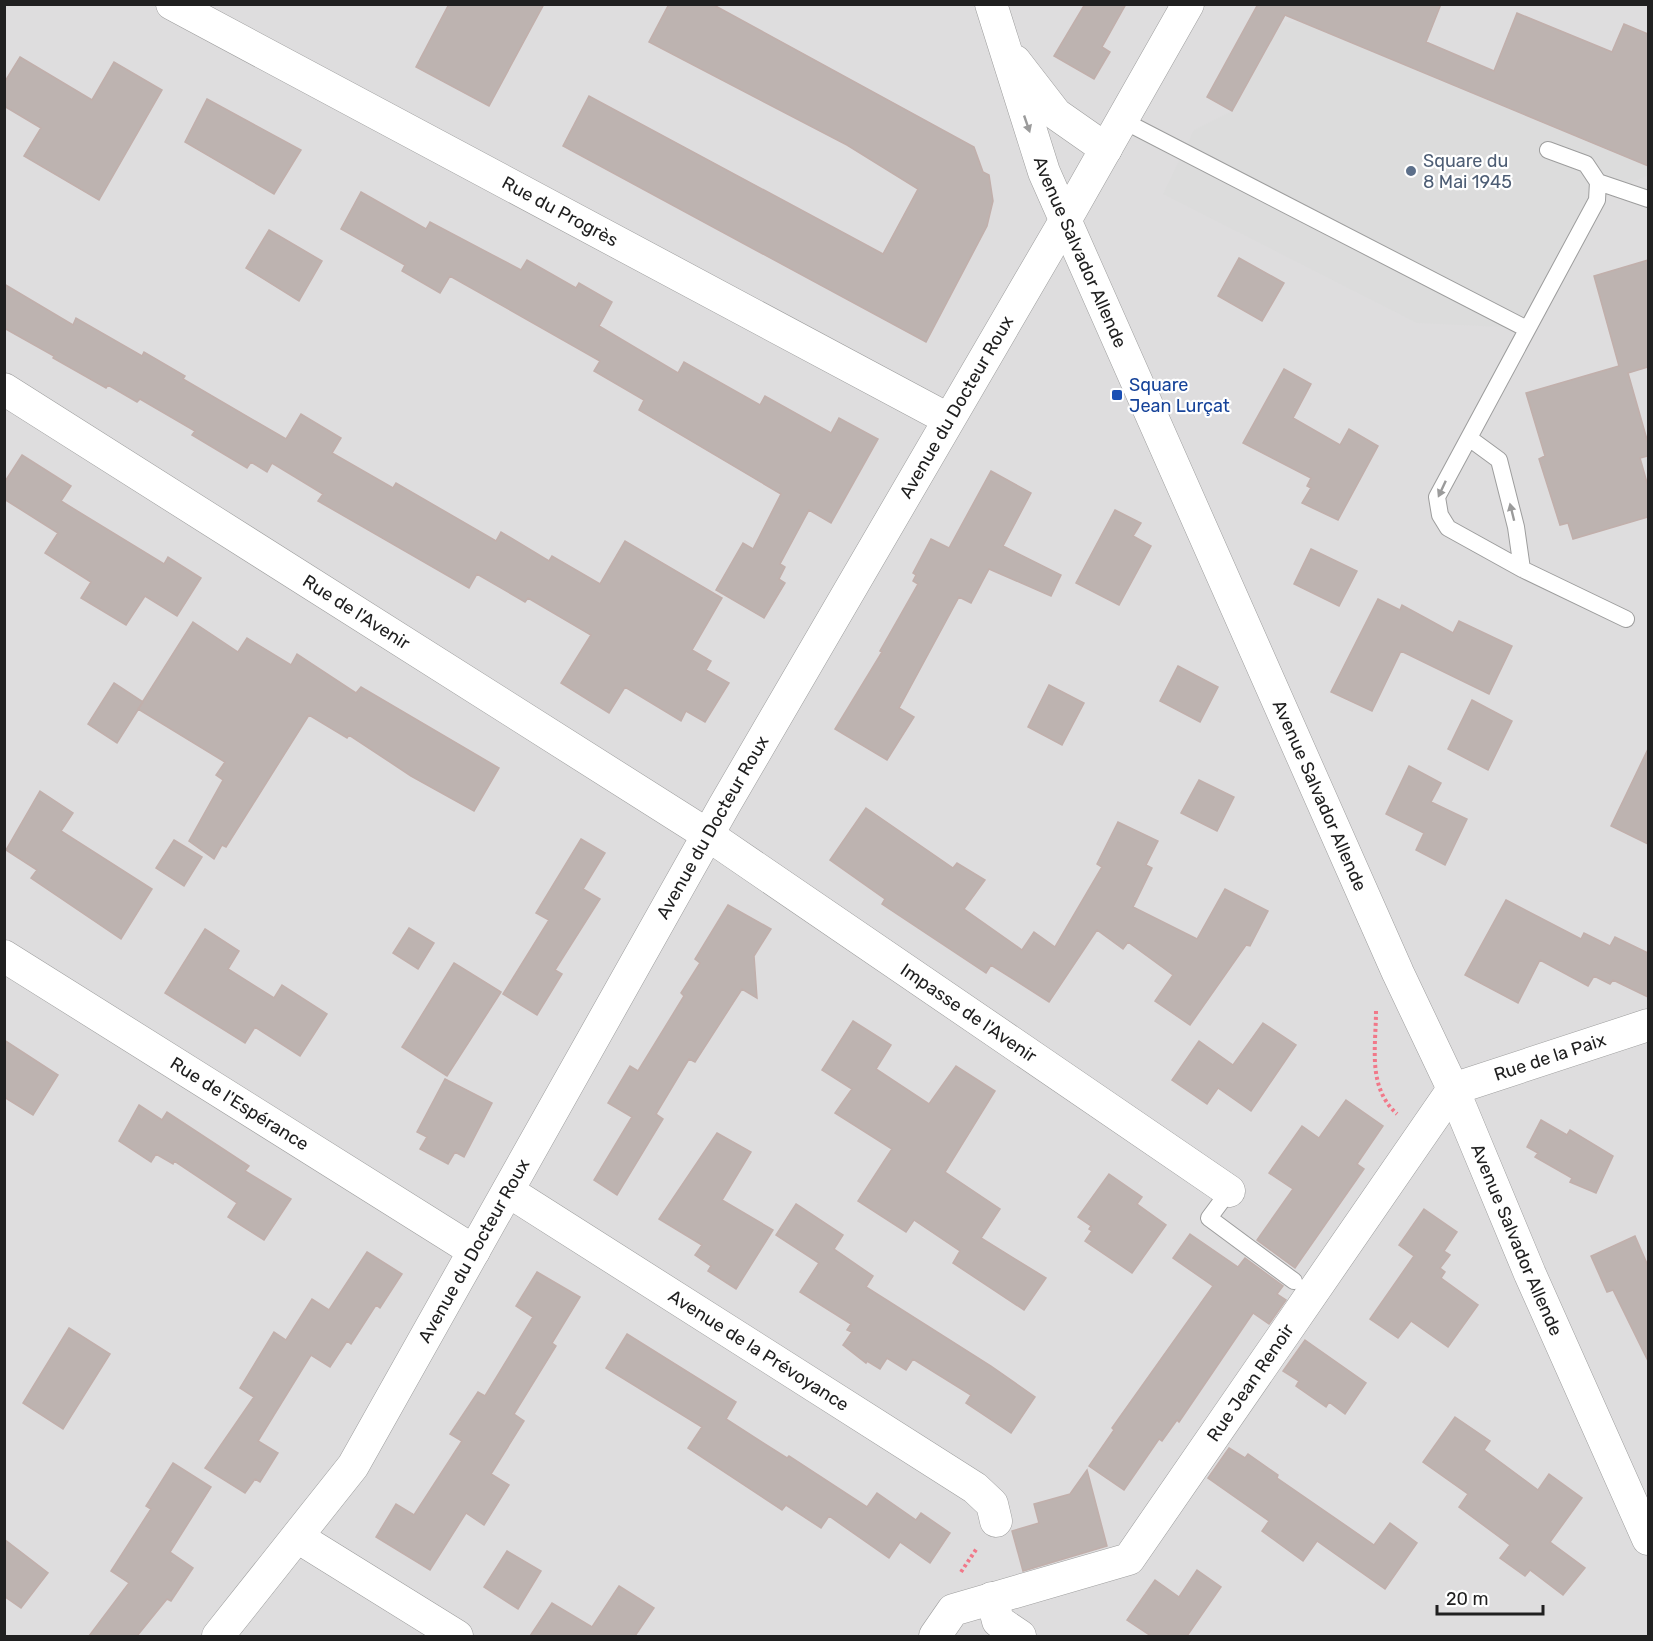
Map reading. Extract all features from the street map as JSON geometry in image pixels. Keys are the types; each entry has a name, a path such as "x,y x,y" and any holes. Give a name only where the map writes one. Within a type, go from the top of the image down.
{"street":[{"name":"Rue du Progrès","path":"171,4 948,419"},
{"name":"Avenue Salvador Allende","path":"991,4 1044,172 1398,973 1453,1089 1530,1274 1648,1539"},
{"name":"Avenue du Docteur Roux","path":"218,1636 299,1538 353,1467 708,835 1066,219 1188,4"},
{"name":"Avenue Salvador Allende","path":"1006,48 1056,114 1106,148"},
{"name":"Rue de l'Avenir","path":"4,389 708,835"},
{"name":"Impasse de l'Avenir","path":"708,835 1229,1191"},
{"name":"Rue de l'Espérance","path":"4,956 474,1251"},
{"name":"Rue de la Paix","path":"1453,1089 1648,1025"},
{"name":"Rue Jean Renoir","path":"935,1636 954,1610 1129,1559 1453,1089"},
{"name":"Avenue de la Prévoyance","path":"508,1191 975,1488 992,1504 996,1521"},
{"path":"299,1538 457,1636"},
{"path":"992,1598 998,1621 1020,1636"}],"lane":[{"path":"1122,120 1525,328"},
{"path":"1548,150 1586,164 1598,182 1648,199"},
{"path":"1598,182 1596,200 1525,328 1437,497 1440,514 1448,528 1522,569 1626,619"},
{"path":"1469,438 1499,460 1516,527 1522,569"},
{"path":"1229,1191 1209,1218 1294,1281"}],"shaded area":[{"path":"5,5 1648,5 1648,1636 5,1636"},
{"name":"Square du 8 Mai 1945","path":"1301,21 1648,166 1648,175 1596,200 1525,328 1417,323 1163,194 1194,130 1232,111 1281,23"}],"building":[{"path":"449,4 544,4 489,106 416,67"},
{"path":"669,4 712,4 974,147 983,172 989,175 993,201 987,226 926,342 563,146 589,96 883,254 918,189 847,145 649,42"},
{"path":"1085,4 1126,4 1102,47 1110,52 1094,79 1054,56"},
{"path":"1258,4 1441,4 1426,42 1494,71 1517,13 1612,52 1624,24 1648,34 1648,166 1285,15 1232,111 1207,97"},
{"path":"20,57 92,100 114,62 162,90 99,200 24,156 41,128 4,106 4,83"},
{"path":"207,99 301,150 274,194 185,142"},
{"path":"361,192 426,229 430,222 521,270 527,260 576,288 579,283 612,302 599,326 678,373 684,362 760,405 765,396 831,433 839,418 878,439 831,523 809,510 780,564 785,567 779,579 785,583 764,618 716,590 743,543 753,549 781,494 639,410 644,400 594,371 600,361 450,276 440,293 402,271 405,265 341,229"},
{"path":"269,230 322,261 299,301 246,268"},
{"path":"1239,258 1284,283 1262,321 1218,296"},
{"path":"1648,260 1648,367 1628,373 1648,443 1648,456 1640,458 1648,486 1648,517 1573,539 1568,523 1560,525 1539,459 1545,456 1526,393 1619,366 1594,276"},
{"path":"4,284 73,325 76,318 142,356 144,352 185,376 183,379 286,439 301,414 341,438 332,453 393,488 396,483 496,541 501,532 549,561 552,556 600,584 625,541 722,598 692,650 711,661 706,670 729,683 705,722 686,711 681,721 625,687 609,713 561,683 591,635 528,598 525,602 477,574 469,588 318,501 323,494 272,463 267,472 251,462 247,468 192,435 195,431 140,399 137,402 108,385 106,388 53,358 54,356 4,328"},
{"path":"1284,369 1311,384 1293,418 1340,445 1349,429 1378,446 1338,520 1302,503 1311,488 1307,486 1311,478 1243,443"},
{"path":"22,455 71,486 61,501 164,564 168,557 201,578 177,616 145,596 126,625 81,598 91,582 45,553 58,533 4,499 4,483"},
{"path":"991,471 1031,493 1003,546 1061,575 1051,596 989,569 971,603 959,597 899,708 914,717 887,760 835,729 882,652 880,651 918,584 913,581 916,575 913,573 931,539 949,548"},
{"path":"1115,510 1141,523 1133,536 1151,546 1119,605 1076,583"},
{"path":"1311,549 1357,571 1339,606 1294,584"},
{"path":"1378,599 1400,610 1402,605 1453,633 1459,621 1512,646 1489,694 1401,651 1372,711 1331,692"},
{"path":"193,622 238,652 247,638 291,665 297,654 356,693 361,687 499,768 474,811 411,776 349,735 347,738 309,715 226,847 222,845 214,859 189,841 223,780 216,775 225,762 138,709"},
{"path":"1178,666 1218,687 1200,722 1160,701"},
{"path":"114,683 143,702 117,743 88,724"},
{"path":"1049,685 1084,703 1062,745 1028,727"},
{"path":"1472,700 1512,721 1488,770 1448,749"},
{"path":"1648,749 1648,844 1611,826"},
{"path":"1409,766 1441,783 1431,802 1467,819 1445,865 1416,850 1424,833 1386,814"},
{"path":"1199,780 1234,797 1217,831 1181,813"},
{"path":"40,791 73,813 61,831 152,889 121,939 31,878 37,870 6,850"},
{"path":"866,808 953,868 957,863 985,880 964,909 1022,950 1034,932 1055,947 1102,867 1097,864 1118,822 1158,841 1146,865 1152,868 1133,907 1197,939 1225,889 1268,911 1250,946 1246,945 1190,1025 1155,1001 1173,975 1128,942 1123,949 1097,930 1049,1002 991,965 986,973 882,904 885,899 830,860"},
{"path":"581,839 605,853 583,889 600,899 555,970 562,974 537,1015 503,994 549,920 536,913"},
{"path":"174,840 202,857 184,886 156,868"},
{"path":"1506,900 1581,939 1584,933 1610,946 1615,937 1648,953 1648,997 1613,980 1610,984 1594,976 1588,986 1540,960 1518,1003 1465,975"},
{"path":"728,905 771,929 754,956 757,998 742,989 695,1062 689,1059 656,1114 663,1119 617,1195 594,1180 632,1117 608,1103 630,1066 638,1071 684,996 681,993 700,963 695,959"},
{"path":"409,928 434,943 418,969 393,953"},
{"path":"205,929 239,951 228,969 274,998 282,985 327,1014 300,1056 255,1027 245,1043 165,993"},
{"path":"454,963 501,992 447,1076 402,1047"},
{"path":"853,1021 891,1045 876,1069 929,1104 956,1066 995,1091 945,1172 1000,1209 981,1238 1046,1278 1024,1310 953,1263 960,1251 914,1220 906,1232 858,1201 892,1149 835,1113 852,1089 822,1070"},
{"path":"1263,1023 1296,1045 1251,1111 1218,1088 1207,1104 1172,1080 1199,1041 1233,1065"},
{"path":"4,1040 58,1075 33,1115 4,1097"},
{"path":"445,1079 492,1103 464,1157 455,1152 448,1164 420,1149 427,1137 417,1132"},
{"path":"1346,1100 1383,1126 1357,1164 1364,1169 1295,1268 1257,1240 1293,1189 1269,1173 1302,1126 1319,1138"},
{"path":"139,1105 162,1120 167,1112 249,1166 245,1171 291,1199 264,1240 228,1217 237,1203 174,1161 173,1164 156,1154 151,1162 119,1141"},
{"path":"1541,1120 1567,1135 1570,1130 1613,1156 1596,1193 1570,1182 1572,1178 1535,1157 1538,1153 1527,1147"},
{"path":"717,1133 751,1152 722,1200 773,1230 736,1289 708,1271 711,1266 695,1255 702,1245 659,1219"},
{"path":"1109,1174 1142,1197 1137,1204 1166,1225 1132,1273 1085,1241 1092,1231 1089,1229 1091,1226 1078,1217"},
{"path":"796,1204 843,1235 834,1249 873,1276 866,1287 991,1366 1035,1397 1011,1433 966,1403 971,1395 913,1359 906,1370 887,1358 880,1369 867,1361 866,1363 843,1345 852,1332 847,1330 851,1324 800,1292 819,1263 776,1235"},
{"path":"1424,1209 1457,1232 1444,1251 1450,1255 1440,1268 1445,1272 1441,1278 1478,1305 1448,1347 1411,1321 1398,1338 1370,1319 1414,1256 1399,1245"},
{"path":"1190,1234 1238,1267 1245,1258 1283,1286 1277,1294 1286,1300 1269,1324 1253,1313 1179,1422 1177,1420 1162,1441 1159,1439 1124,1490 1089,1466 1114,1430 1112,1428 1213,1286 1173,1258"},
{"path":"1635,1236 1648,1266 1648,1361 1613,1290 1607,1292 1591,1256"},
{"path":"367,1252 402,1274 380,1308 376,1305 351,1344 347,1341 330,1367 311,1355 258,1441 278,1453 260,1482 255,1479 245,1493 205,1468 254,1397 240,1388 274,1332 286,1340 312,1299 329,1310"},
{"path":"537,1272 580,1297 552,1343 556,1346 514,1414 524,1421 491,1474 509,1485 484,1525 466,1513 430,1570 376,1537 396,1504 414,1515 462,1441 450,1434 478,1392 485,1396 533,1317 516,1306"},
{"path":"69,1328 110,1354 63,1429 23,1403"},
{"path":"627,1334 736,1402 726,1419 787,1458 789,1456 867,1507 877,1493 916,1520 921,1513 950,1533 930,1563 900,1542 889,1558 829,1516 821,1528 786,1505 782,1510 688,1448 702,1427 606,1368"},
{"path":"1305,1340 1366,1383 1345,1414 1329,1402 1326,1407 1296,1386 1299,1381 1283,1371"},
{"path":"1455,1417 1490,1441 1484,1450 1538,1490 1549,1474 1582,1498 1550,1542 1585,1568 1563,1595 1530,1570 1525,1576 1500,1558 1510,1545 1459,1507 1468,1494 1423,1462"},
{"path":"1229,1448 1245,1458 1248,1454 1278,1475 1277,1478 1374,1545 1390,1523 1417,1543 1385,1589 1317,1541 1303,1561 1262,1531 1269,1521 1208,1478"},
{"path":"173,1463 211,1487 170,1552 193,1568 171,1601 167,1599 137,1636 89,1636 129,1583 111,1571 151,1509 146,1506"},
{"path":"1087,1470 1107,1546 1023,1571 1012,1531 1039,1523 1034,1504 1070,1494"},
{"path":"4,1539 48,1573 21,1608 4,1596"},
{"path":"507,1551 541,1571 518,1609 484,1587"},
{"path":"1197,1570 1221,1587 1187,1636 1151,1636 1127,1620 1155,1580 1179,1597"},
{"path":"619,1586 654,1608 635,1636 530,1636 552,1603 592,1627"}],"place":[{"name":"Square du 8 Mai 1945","path":"1411,171"},
{"name":"Square Jean Lurçat","path":"1117,395"}]}
